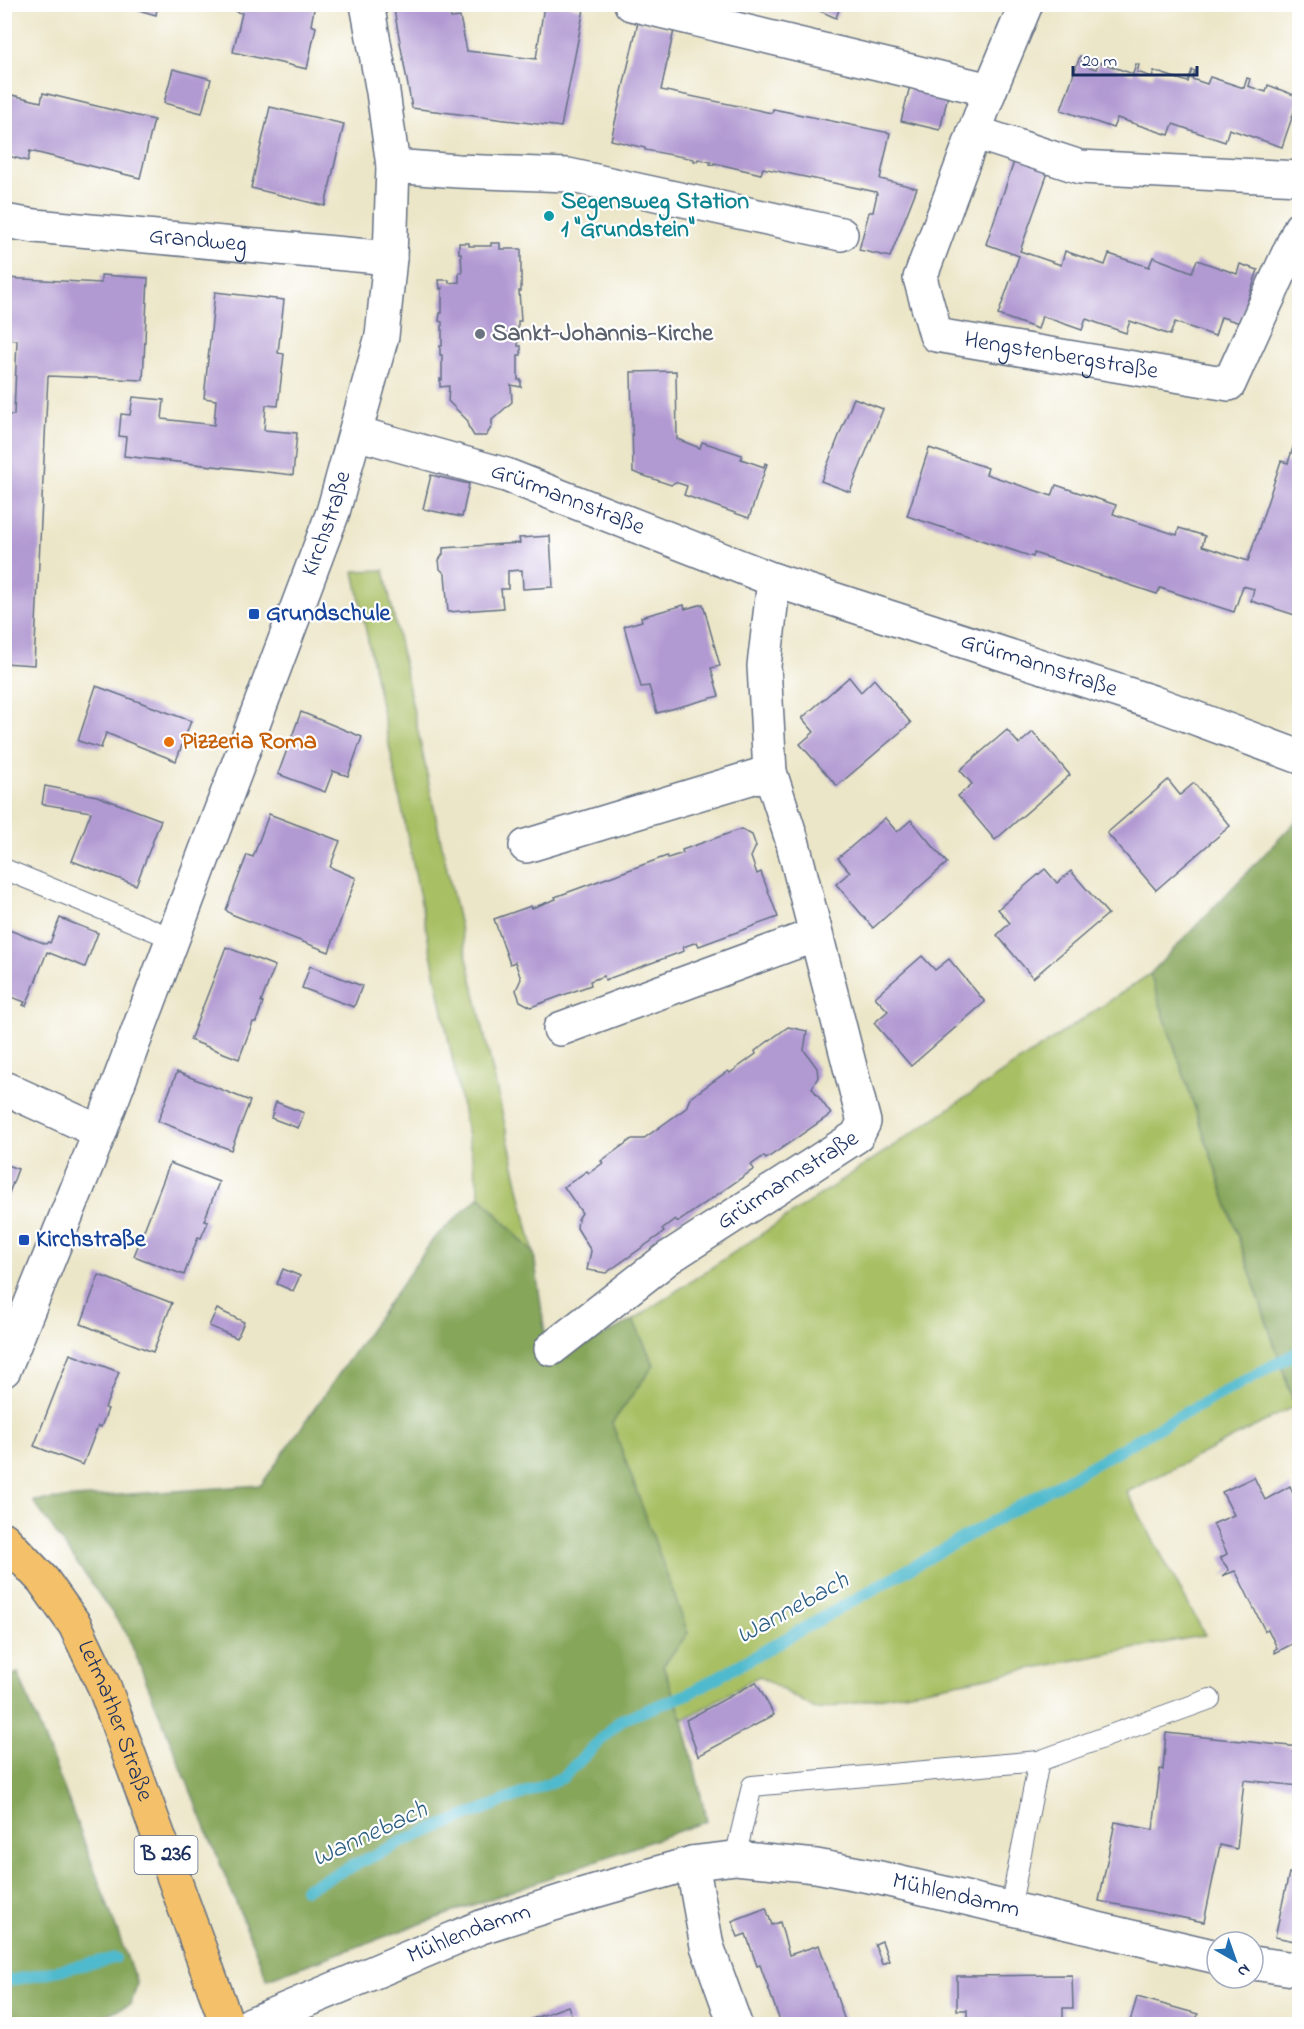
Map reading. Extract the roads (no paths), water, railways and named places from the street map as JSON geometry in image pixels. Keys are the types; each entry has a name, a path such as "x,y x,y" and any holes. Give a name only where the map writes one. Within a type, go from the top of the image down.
{"main road":[{"name":"Letmather Straße","path":"4,1539 43,1580 75,1625 104,1686 227,2025"}],"street":[{"name":"Kirchstraße","path":"4,1370 100,1132 333,512 382,336 390,258 393,166 367,4"},
{"path":"631,4 990,90"},
{"name":"Hengstenbergstraße","path":"1026,4 990,90 920,278 936,335 1228,384 1299,228"},
{"path":"974,132 1080,167 1299,178"},
{"path":"393,166 568,175 841,234"},
{"name":"Grandweg","path":"4,221 117,234 390,258"},
{"name":"Grürmannstraße","path":"356,433 506,475 774,580 1152,702 1299,757"},
{"name":"Grürmannstraße","path":"551,1349 668,1258 857,1136 864,1122 792,840 770,772 764,666 774,580"},
{"path":"526,846 770,772"},
{"path":"560,1029 815,935"},
{"path":"4,1088 100,1132"},
{"name":"Mühlendamm","path":"251,2025 481,1927 694,1862 735,1858 816,1866 880,1878 1205,1954"},
{"path":"694,1862 707,1946 735,2025"},
{"path":"1265,1965 1299,1970"}],"lane":[{"path":"4,870 172,938"},
{"path":"735,1858 752,1786 1039,1761 1210,1699"},
{"path":"1010,1909 1039,1761"}],"waterway":[{"name":"Wannebach","path":"305,1889 406,1840 562,1778 621,1720 688,1694 1172,1420 1300,1351"},
{"name":"Wannebach","path":"4,1982 115,1958"}],"place":[{"name":"Segensweg Station 1 \"Grundstein\"","path":"549,216"},
{"name":"Sankt-Johannis-Kirche","path":"480,334"},
{"name":"Grundschule","path":"254,614"},
{"name":"Pizzeria Roma","path":"169,742"},
{"name":"Kirchstraße","path":"24,1240"}]}
